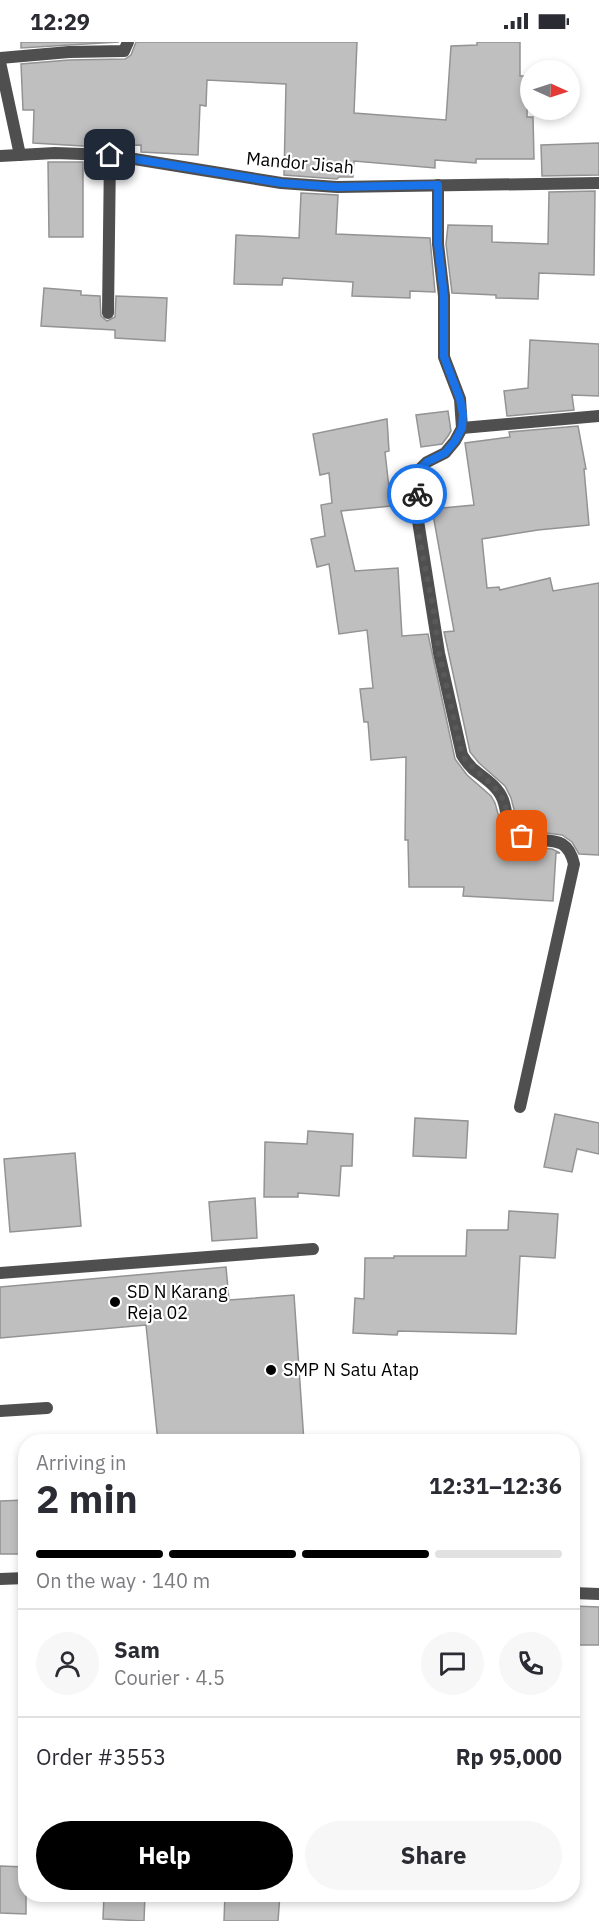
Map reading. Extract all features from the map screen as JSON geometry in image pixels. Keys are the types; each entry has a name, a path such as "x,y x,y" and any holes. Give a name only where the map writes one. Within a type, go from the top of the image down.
{"street":[{"path":"20,155 0,60 69,52 124,51 128,42"},
{"name":"Mandor Jisah","path":"0,156 55,153 110,155 282,183 337,187 599,183"},
{"path":"108,313 110,155"},
{"path":"438,185 438,244 444,296 444,357 460,399 463,414 462,428 455,441 445,453 427,462 420,469 416,508 439,653 462,755 472,768 487,779 502,798 507,821 513,831 522,836 555,841 564,845 571,853 574,864 520,1107"},
{"path":"462,428 599,416"},
{"path":"0,1273 313,1249"},
{"path":"0,1411 47,1408"},
{"path":"0,1579 18,1578"},
{"path":"580,1593 599,1594"}],"building":[{"path":"21,42 119,42 21,48"},
{"path":"136,42 357,42 354,113 446,120 451,46 477,45 477,42 520,42 520,120 533,120 534,159 476,159 476,163 435,160 435,168 354,161 353,177 337,179 284,175 286,84 207,80 206,106 200,105 198,155 141,152 141,145 83,146 33,143 34,110 23,110 21,64 125,59 131,55"},
{"path":"599,143 599,175 542,176 541,145"},
{"path":"48,162 83,162 83,237 49,237"},
{"path":"595,191 594,275 539,273 538,299 496,298 496,295 452,293 446,244 448,225 492,226 492,242 548,244 549,192"},
{"path":"301,193 338,195 336,234 430,238 435,292 410,291 410,298 352,296 353,282 283,278 282,285 234,284 236,235 299,238"},
{"path":"44,288 81,291 81,295 100,296 101,316 107,321 115,317 116,296 167,298 165,341 115,338 115,330 41,326"},
{"path":"530,340 599,344 599,396 572,395 574,410 507,416 504,391 528,388"},
{"path":"448,411 451,431 442,444 421,447 416,415"},
{"path":"387,419 389,451 385,452 391,506 341,511 355,571 398,568 402,636 428,634 455,759 467,775 491,796 502,828 510,839 527,847 552,849 560,853 556,853 553,901 463,896 464,887 409,887 408,840 405,840 406,757 371,760 368,722 364,722 360,689 373,688 367,630 339,634 329,564 317,567 311,539 325,536 321,505 332,503 329,473 320,475 313,434"},
{"path":"578,426 586,469 584,469 589,525 482,539 487,588 499,587 500,590 550,578 553,591 599,583 599,855 579,854 572,842 562,835 531,831 521,826 517,821 505,786 470,752 444,632 454,631 432,509 474,505 465,443 510,437 509,432"},
{"path":"555,1114 599,1123 599,1154 577,1149 572,1172 544,1167"},
{"path":"415,1118 468,1121 466,1158 413,1156"},
{"path":"308,1131 353,1134 352,1166 341,1166 339,1196 298,1193 298,1197 264,1197 265,1142 307,1144"},
{"path":"75,1153 81,1226 10,1232 4,1159"},
{"path":"255,1198 257,1238 212,1241 209,1202"},
{"path":"509,1211 558,1214 555,1258 520,1256 516,1334 398,1331 397,1335 353,1333 355,1298 364,1299 365,1258 466,1256 467,1230 508,1230"},
{"path":"226,1267 229,1300 294,1295 303,1434 157,1434 146,1325 0,1338 0,1287"},
{"path":"18,1500 18,1554 0,1554 0,1501"},
{"path":"580,1606 599,1607 599,1645 580,1645"},
{"path":"0,1866 18,1867 18,1902 26,1902 26,1914 0,1913"},
{"path":"104,1902 145,1902 144,1921 103,1919"},
{"path":"225,1902 279,1902 278,1921 224,1921"}],"way so far":[{"path":"417,494 419,537 434,612 439,653 462,755 472,768 487,779 502,798 507,821 513,831 522,836"}],"place":[{"name":"SD N Karang Reja 02","path":"115,1302"},
{"name":"SMP N Satu Atap","path":"271,1370"}],"route":[{"path":"110,155 282,183 337,187 438,185 438,244 444,296 444,357 455,381 463,414 462,428 455,441 445,453 427,462 420,469 417,494"}]}
